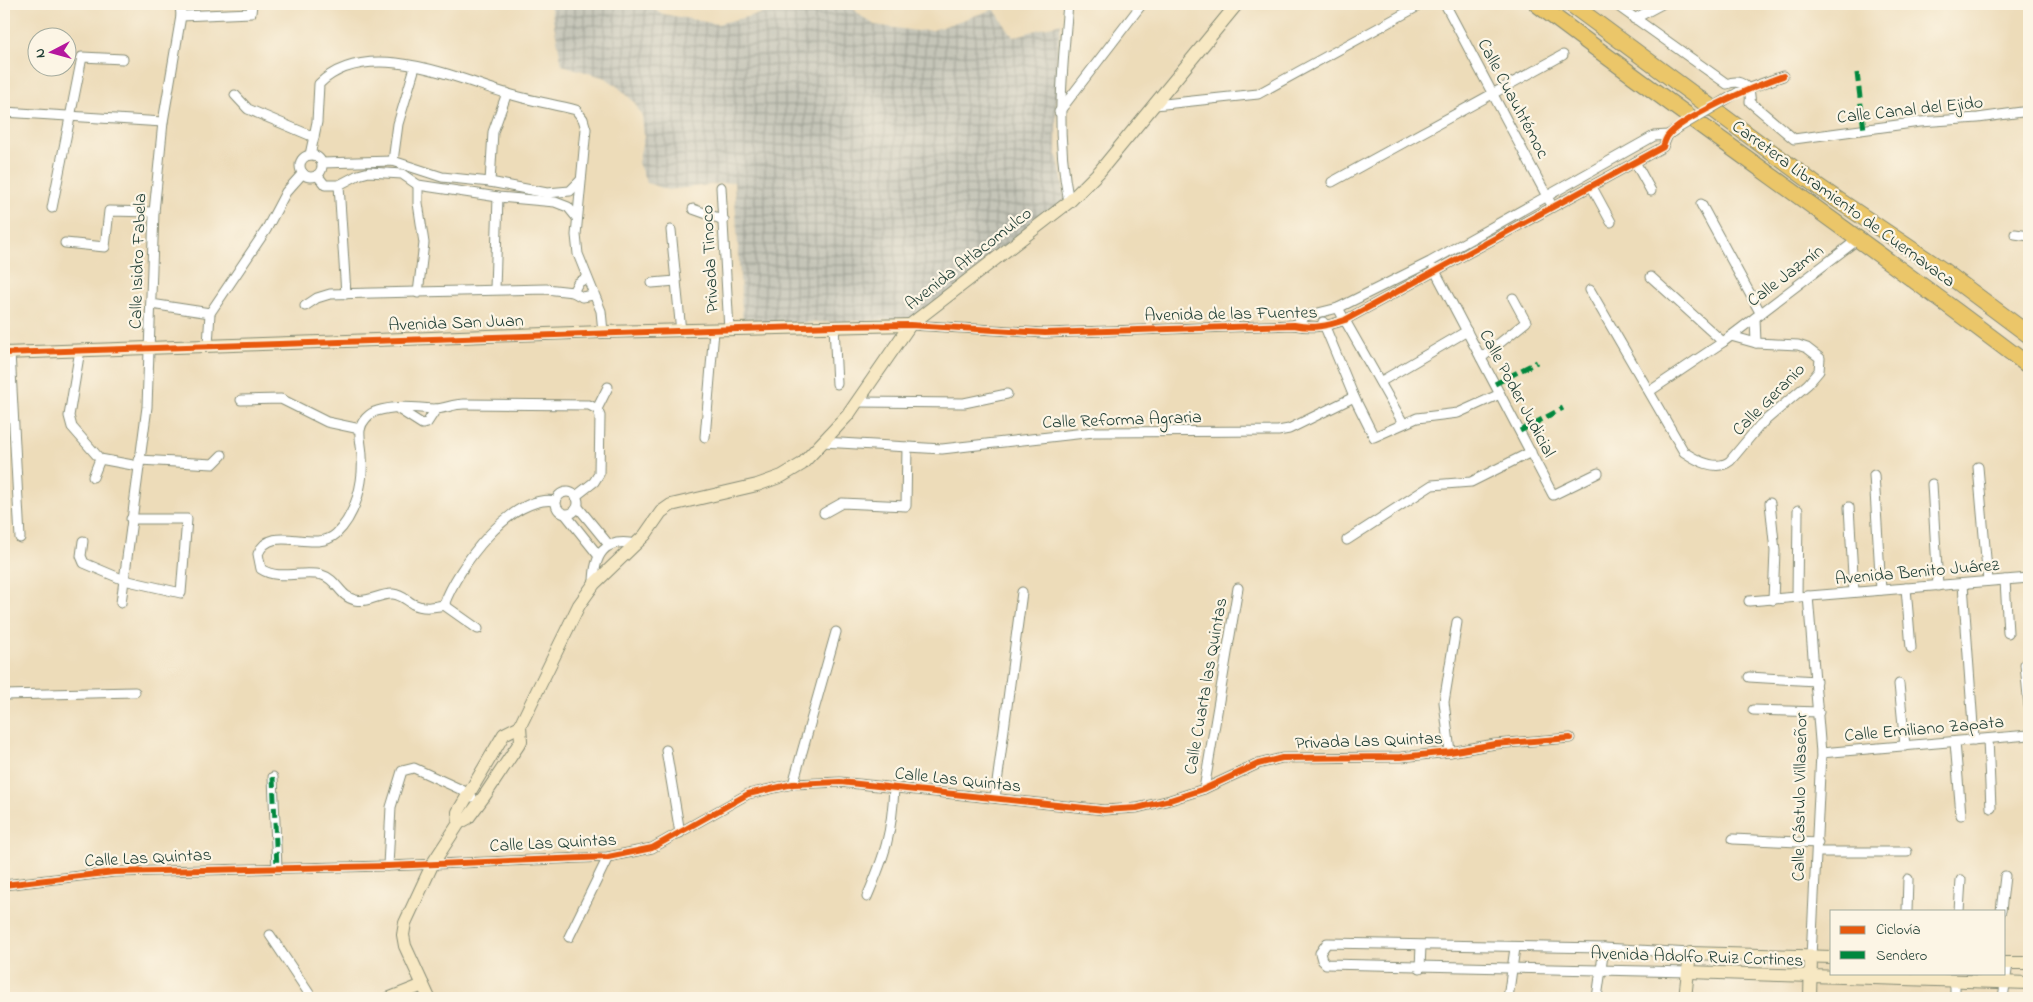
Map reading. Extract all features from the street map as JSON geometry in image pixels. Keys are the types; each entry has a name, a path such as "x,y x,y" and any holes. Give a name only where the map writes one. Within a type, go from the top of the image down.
{"highway":[{"name":"Carretera Libramiento de Cuernavaca","path":"1537,4 1858,240 1928,288 2029,366"},
{"name":"Carretera Libramiento de Cuernavaca","path":"1571,4 1820,188 1942,270 2029,335"}],"main road":[{"name":"Avenida Atlacomulco","path":"429,998 403,935 405,923 433,863 460,823 468,818 479,803 521,741 520,726 579,605 594,584 636,544 661,512 671,505 757,485 782,476 802,464 824,442 858,402 910,325 1069,202 1099,172 1237,4"},
{"name":"Avenida San Juan","path":"7,352 603,332 681,332 910,325"},
{"name":"Avenida Atlacomulco","path":"460,823 458,812 504,734 520,726"},
{"name":"Avenida Adolfo Ruiz Cortines","path":"1690,953 1830,957"},
{"path":"1685,998 1690,953"},
{"name":"Calle Cástulo Villaseñor","path":"1810,998 1811,956"},
{"path":"2006,963 2029,963"},
{"name":"Avenida Adolfo Ruiz Cortines","path":"1689,972 2029,984"},
{"path":"390,998 423,985"}],"street":[{"name":"Calle Isidro Fabela","path":"121,603 138,463 147,407 154,212 163,122 181,16 180,4"},
{"path":"181,16 251,13 252,4"},
{"path":"1068,4 1059,113 1061,158 1069,202"},
{"path":"1059,113 1142,4"},
{"path":"1155,104 1258,94 1422,4"},
{"name":"Calle Cuauhtémoc","path":"1445,4 1554,208"},
{"path":"1615,4 1727,84 1740,83 1744,90"},
{"path":"1634,19 1662,4"},
{"path":"1332,182 1492,92 1563,55"},
{"path":"52,208 82,57 123,59"},
{"path":"208,345 210,313 266,230 286,192 303,173 302,161 310,155 317,122 317,92 319,84 327,76 340,68 359,63 401,64 415,67 446,74 507,94 576,110 583,119 586,129 577,218 578,254 586,278 592,286 593,295 601,311 603,332"},
{"path":"393,161 398,124 415,67"},
{"name":"Avenida de las Fuentes","path":"910,325 1045,333 1294,325 1308,328 1345,320 1554,208 1662,147 1668,136 1678,128 1744,90 1783,76"},
{"name":"Calle Canal del Ejido","path":"1744,90 1751,95 1750,102 1794,139 1920,122 1978,118 2029,111"},
{"path":"490,182 493,132 507,94"},
{"path":"235,95 248,109 314,137"},
{"path":"4,112 163,122"},
{"name":"Avenida de las Fuentes","path":"1294,325 1306,316 1321,314 1338,308 1430,262 1654,136 1668,136"},
{"path":"303,173 310,177 317,175 322,168 322,163 317,157 310,155"},
{"path":"322,163 393,161 442,177 490,182 547,193 570,191 580,181"},
{"path":"1635,162 1651,191"},
{"path":"317,175 325,185 339,185 368,172 402,174 418,185 498,197 554,202 568,207 577,218"},
{"path":"339,185 346,294"},
{"path":"418,185 418,203 424,243 418,293"},
{"path":"1592,186 1611,222"},
{"name":"Privada Tinoco","path":"721,187 729,330"},
{"path":"495,289 498,197"},
{"path":"1702,204 1758,316 1756,343"},
{"path":"693,209 724,220"},
{"path":"65,243 105,247 109,211 154,212"},
{"path":"671,230 681,332"},
{"path":"2015,234 2029,236"},
{"name":"Calle Jazmín","path":"1650,391 1723,342 1858,240"},
{"name":"Calle Poder Judicial","path":"1430,262 1553,495 1598,473"},
{"path":"1651,277 1723,342"},
{"path":"573,292 578,283 586,278"},
{"path":"652,283 676,282"},
{"path":"305,306 317,298 330,294 546,288 573,292 582,297 593,295"},
{"path":"1590,290 1650,391"},
{"path":"1481,358 1526,322 1513,298"},
{"path":"151,304 210,313"},
{"path":"1338,308 1403,423"},
{"path":"1321,314 1323,326 1374,437 1403,423 1435,414 1458,413 1500,394"},
{"path":"834,326 837,384"},
{"path":"705,437 714,331"},
{"path":"1380,382 1467,331"},
{"name":"Calle Geranio","path":"1650,391 1684,452 1697,460 1724,466 1760,425 1808,384 1819,371 1820,358 1807,348 1756,343 1731,336"},
{"path":"80,350 69,416 72,427 100,459 138,463 213,464 222,456"},
{"path":"7,352 14,423 20,538"},
{"path":"596,409 608,387"},
{"path":"858,402 964,403 1007,394"},
{"name":"Calle Reforma Agraria","path":"824,442 942,449 1094,432 1278,431 1289,429 1354,397"},
{"path":"241,400 281,399 327,422 360,429"},
{"path":"478,629 444,605 425,608 414,604 403,596 393,594 382,594 365,600 355,600 346,596 334,581 323,576 298,573 277,576 262,570 258,563 258,554 265,543 274,539 317,542 331,538 347,520 357,499 362,478 360,429 366,418 376,411 413,406 436,409 464,404 589,405 596,409 600,416 599,474 594,482 576,496"},
{"path":"397,408 422,424 428,423 436,409"},
{"path":"4,423 14,423"},
{"path":"824,513 842,503 906,506 907,447"},
{"path":"1347,540 1432,485 1471,482 1530,452"},
{"path":"93,477 100,459"},
{"path":"1978,467 1988,582"},
{"path":"1874,475 1881,590"},
{"path":"1932,484 1938,586"},
{"path":"576,496 566,492 561,494 556,501 558,510 566,515 598,555"},
{"path":"576,496 578,507 609,545"},
{"path":"444,605 459,572 499,526 530,503 540,500 556,501"},
{"path":"1770,503 1775,551 1773,600"},
{"path":"566,515 575,512 578,507"},
{"path":"1849,507 1854,592"},
{"path":"1797,597 1798,510"},
{"path":"83,541 81,556 84,563 124,580 181,593 187,519 131,519"},
{"path":"594,584 595,564 598,555 609,545 618,542 636,544"},
{"name":"Avenida Benito Juárez","path":"1749,601 2029,578"},
{"path":"2006,580 2008,633"},
{"path":"1963,584 1974,740"},
{"name":"Calle Cuarta las Quintas","path":"1204,789 1238,588"},
{"path":"1906,588 1910,648"},
{"path":"995,798 1022,592"},
{"name":"Calle Cástulo Villaseñor","path":"1808,596 1822,753 1811,956"},
{"name":"Privada Las Quintas","path":"1450,752 1444,702 1457,622"},
{"path":"793,784 836,632"},
{"path":"2025,664 2029,707"},
{"path":"1749,677 1816,681"},
{"path":"1900,684 1905,746"},
{"path":"4,695 135,692"},
{"path":"1753,710 1819,712"},
{"name":"Calle Emiliano Zapata","path":"1822,753 1974,740 1988,742 2029,736"},
{"name":"Privada Las Quintas","path":"1204,789 1258,764 1282,758 1401,757 1450,752 1495,744 1570,738"},
{"path":"1955,742 1961,815"},
{"path":"1988,742 1991,808"},
{"path":"666,750 680,833"},
{"path":"388,866 391,807 402,771 414,768 468,794 479,803"},
{"path":"274,777 277,868"},
{"name":"Calle Las Quintas","path":"4,885 114,872 388,866 608,857 652,848 748,794 793,784 840,782 1104,810 1137,808 1204,789"},
{"path":"867,897 886,854 893,818 894,788"},
{"path":"1733,839 1818,847 1908,852"},
{"path":"569,936 608,857"},
{"path":"2001,910 2005,876"},
{"path":"1907,910 1908,880"},
{"path":"1959,910 1960,880"},
{"path":"270,935 312,998"},
{"name":"Avenida Adolfo Ruiz Cortines","path":"1689,972 1420,968 1326,964 1322,960 1320,953 1327,943 1515,948 1604,948 1690,953"},
{"path":"1420,968 1421,946"},
{"path":"1508,998 1515,948"},
{"path":"1597,998 1604,948"},
{"path":"2003,998 2004,974"},
{"path":"1955,982 1955,998"}],"shaded area":[{"path":"550,4 646,4 663,14 717,24 776,10 849,4 861,16 875,25 916,31 933,30 994,9 1013,37 1061,23 1057,60 1056,150 1067,202 917,319 743,325 734,182 668,190 647,183 638,163 644,136 642,116 634,102 606,78 562,65"}],"marked path":[{"path":"1857,73 1864,130"},
{"path":"1495,384 1537,362"},
{"path":"1520,431 1563,408"},
{"path":"273,777 277,868"}],"cycle path":[{"path":"4,353 834,326 910,325 1045,333 1294,325 1320,326 1345,320 1663,147 1667,137 1674,129 1703,111 1783,76"},
{"path":"4,885 114,872 388,866 608,857 652,848 748,794 793,784 840,782 1104,810 1137,808 1204,789 1258,764 1282,758 1401,757 1450,752 1495,744 1570,738"}]}
